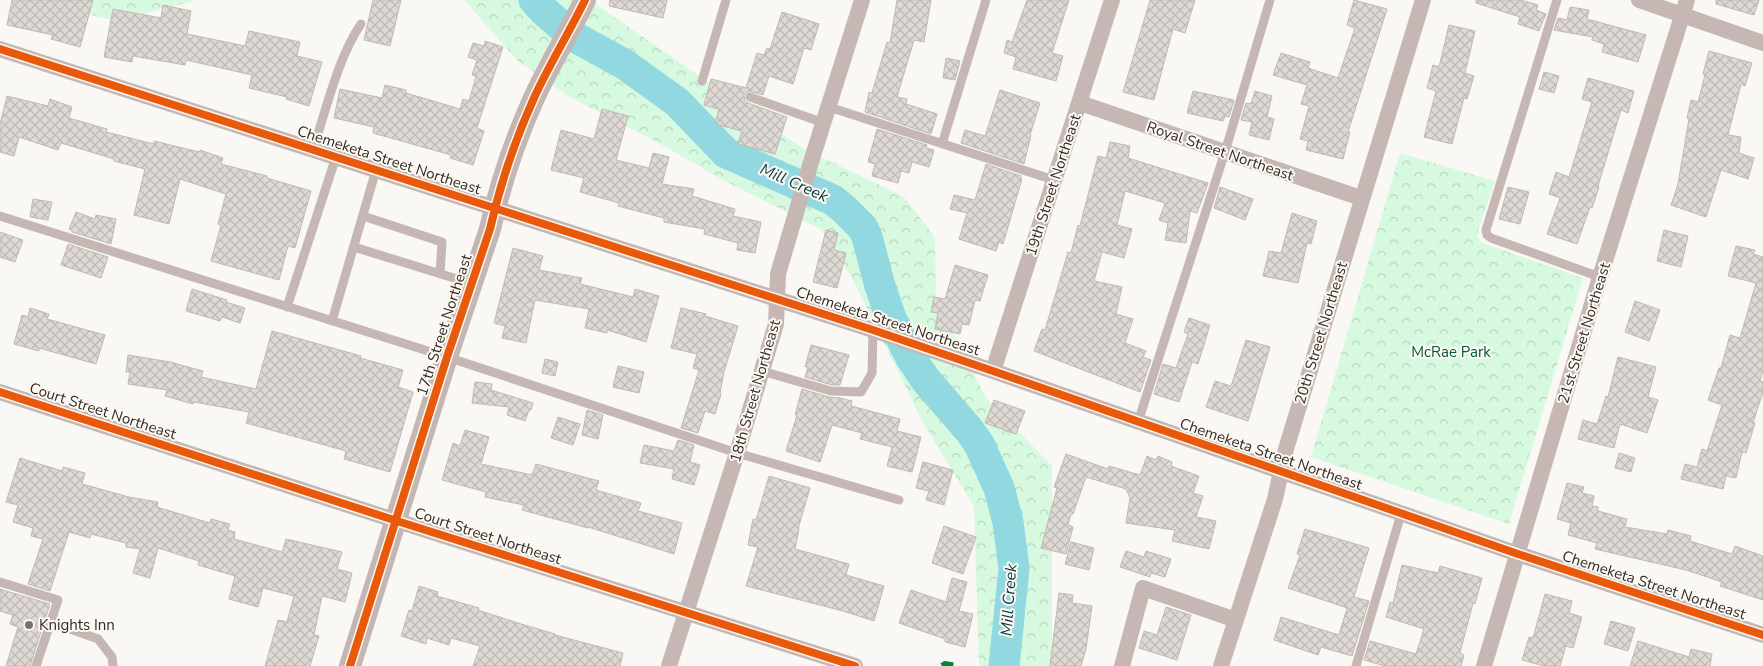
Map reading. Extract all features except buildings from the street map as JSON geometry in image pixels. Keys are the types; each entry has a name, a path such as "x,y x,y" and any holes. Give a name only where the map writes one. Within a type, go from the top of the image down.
{"main road":[{"name":"17th Street Northeast","path":"350,666 447,357 490,229 495,208 534,97 583,4"}],"street":[{"name":"18th Street Northeast","path":"669,666 738,453 762,371 777,318 778,274 862,0"},
{"name":"19th Street Northeast","path":"993,371 1112,0"},
{"name":"20th Street Northeast","path":"1221,666 1275,499 1280,472 1361,198 1423,0"},
{"path":"1639,0 1684,7 1763,43"},
{"name":"21st Street Northeast","path":"1484,666 1600,277 1684,7"},
{"name":"Chemeketa Street Northeast","path":"0,49 876,331 1518,554 1763,635"},
{"name":"Royal Street Northeast","path":"1080,103 1361,198"},
{"name":"Court Street Northeast","path":"0,392 396,521 855,666"},
{"path":"1122,666 1143,588 1236,620"}],"lane":[{"path":"702,81 726,0"},
{"path":"942,144 986,0"},
{"path":"1138,422 1225,152 1270,0"},
{"path":"1556,0 1486,230 1487,235 1492,238 1600,277"},
{"path":"313,150 344,57 352,37 361,24"},
{"path":"750,97 824,123"},
{"path":"829,107 1054,180"},
{"path":"287,307 336,157"},
{"path":"332,321 376,170"},
{"path":"0,216 447,357 738,453 899,500"},
{"path":"363,216 442,242 440,274"},
{"path":"354,247 472,284"},
{"path":"762,371 831,391 861,392 872,373 876,331"},
{"path":"1356,666 1402,514"},
{"path":"0,582 58,600 36,666"},
{"path":"51,622 98,639 112,657 113,666"}],"green space":[{"path":"33,0 197,0 115,21"},
{"path":"464,0 590,0 804,149 903,196 935,237 936,299 986,398 1052,466 1052,666 979,666 974,506 922,421 852,278 822,230 725,181 664,146 568,96 518,61"},
{"name":"McRae Park","path":"1400,153 1495,181 1478,231 1477,236 1482,243 1583,278 1509,524 1311,457"}],"waterway":[{"name":"Mill Creek","path":"534,0 573,36 624,64 677,102 726,153 833,200 863,228 891,318 911,358 925,379 979,444 999,488 1008,522 1014,568 1004,666"}],"marked path":[{"path":"942,666 945,664 957,666"}],"cycle path":[{"path":"350,666 447,357 490,229 514,146 540,86 585,0"},
{"path":"0,49 873,330 1518,554 1763,635"},
{"path":"0,392 397,521 855,666"}],"place":[{"name":"Knights Inn","path":"29,625"}]}
